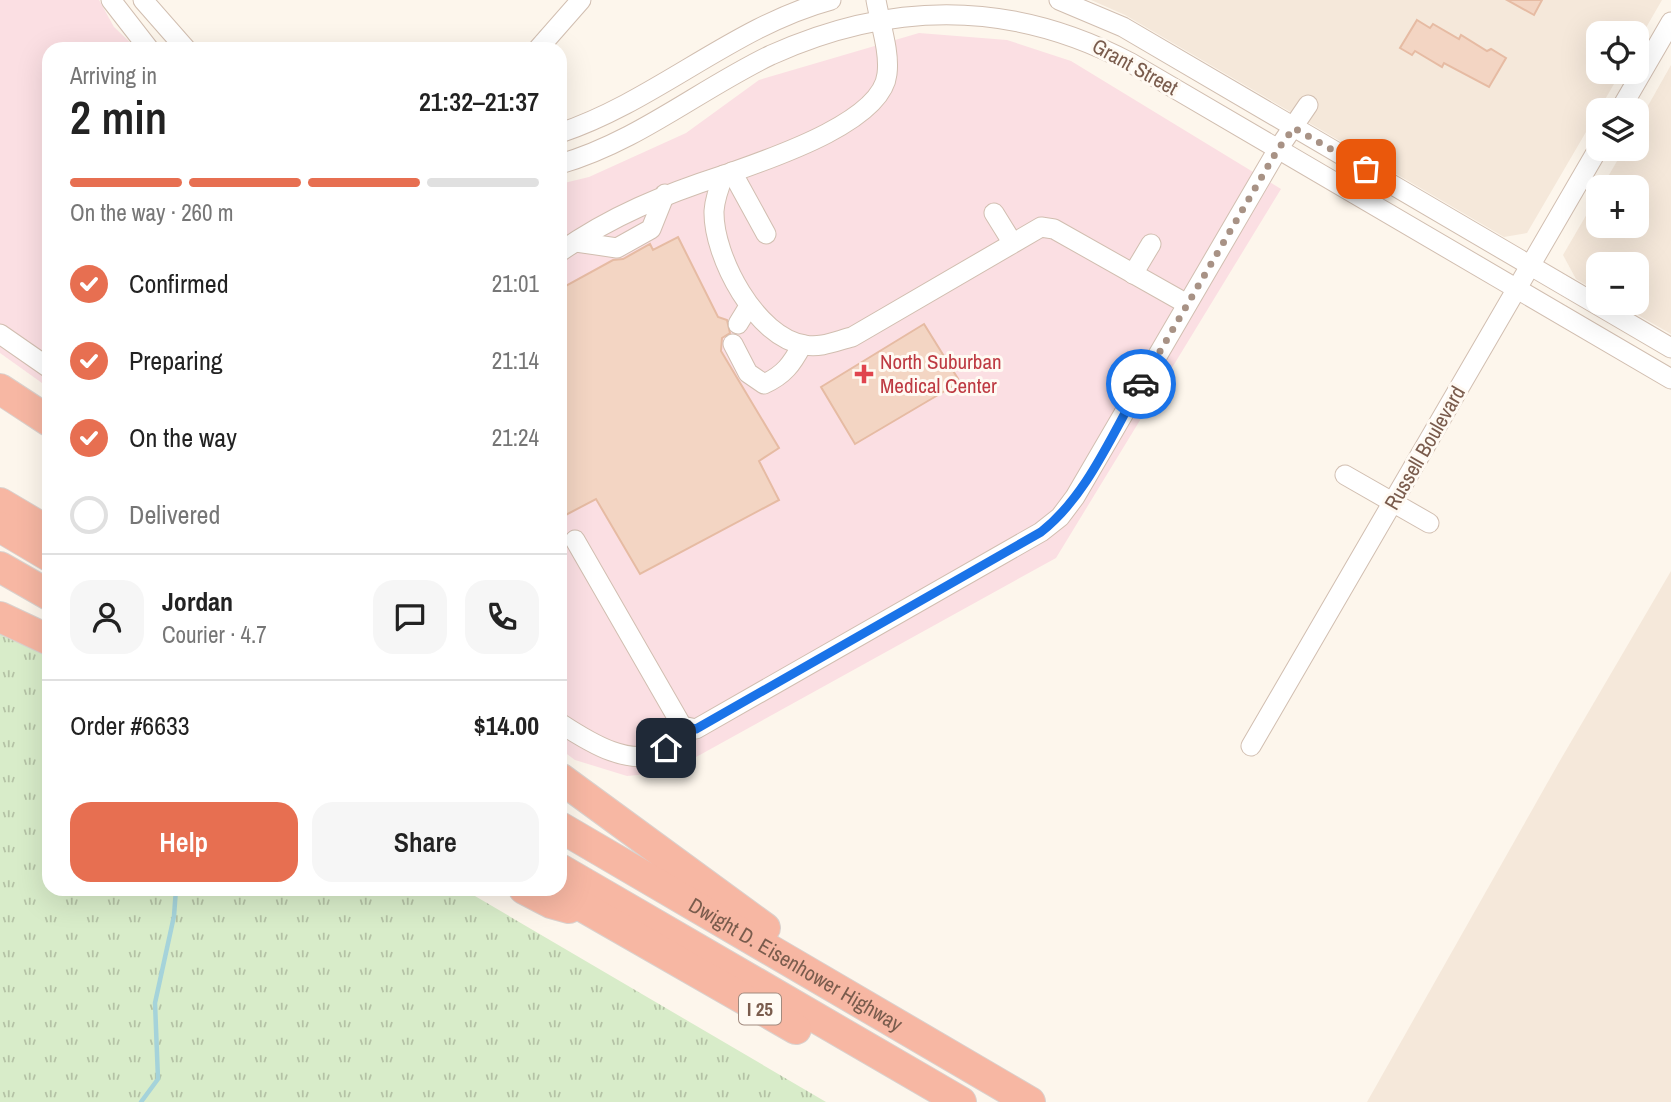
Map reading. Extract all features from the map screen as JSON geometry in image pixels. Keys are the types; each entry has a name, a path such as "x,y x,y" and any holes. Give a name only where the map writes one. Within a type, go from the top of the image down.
{"highway":[{"path":"0,389 42,416"},
{"path":"0,503 42,528"},
{"path":"0,527 42,552"},
{"path":"0,545 42,569"},
{"path":"0,566 42,591"},
{"path":"0,617 42,637"},
{"path":"567,783 705,886 935,1047"},
{"name":"Dwight D. Eisenhower Highway","path":"567,831 1030,1102"},
{"path":"567,843 638,872"},
{"path":"567,873 961,1102"},
{"path":"538,896 551,903 596,916"},
{"name":"I 25","path":"563,896 924,1102"}],"street":[{"path":"111,0 144,42"},
{"path":"144,0 180,42"},
{"path":"544,42 581,0"},
{"path":"567,130 648,92 761,28 831,0"},
{"path":"1055,28 1063,1"},
{"name":"Grant Street","path":"1063,1 1123,27 1671,348"},
{"path":"568,247 622,214 665,194 728,173 845,125 864,112 878,96 888,72 878,9"},
{"name":"Grant Street","path":"567,161 607,147 771,55 878,9 967,11 1015,18 1055,28 1131,63 1671,379"},
{"path":"1627,98 1671,22"},
{"path":"575,540 682,726 696,729 1017,546 1060,517 1075,498 1278,149 1308,105"},
{"name":"Russell Boulevard","path":"1251,746 1591,161"},
{"path":"728,173 766,234"},
{"path":"728,173 717,192 714,212 718,242 749,306 769,328 802,345 818,347 852,337 1041,227 1054,229 1187,304"},
{"path":"568,247 618,248 651,229 665,194"},
{"path":"994,213 1012,242"},
{"path":"1133,274 1151,244"},
{"path":"738,324 749,306"},
{"path":"0,334 42,363"},
{"path":"733,344 748,373 764,384 778,378 792,365 802,345"},
{"path":"1345,475 1429,523"},
{"path":"567,727 618,753 646,756 666,748 682,726"}],"shaded area":[{"path":"0,0 99,0 114,27 130,42 42,42 42,383 0,353"},
{"path":"1091,0 1662,0 1649,22 1586,21 1586,84 1614,84 1606,98 1586,98 1586,132 1527,233 1504,237 1125,15"},
{"name":"North Suburban Medical Center","path":"919,33 1007,40 1071,61 1281,189 1056,558 669,772 627,776 575,760 567,754 567,182 589,177 686,133 759,80"},
{"path":"1671,65 1671,334 1638,315 1649,315 1649,252 1586,252 1586,285 1576,279 1563,255 1586,216 1586,238 1649,238 1649,175 1609,175 1617,161 1649,161 1649,104"},
{"path":"1671,571 1671,1102 1367,1102 1558,764"}],"green space":[{"path":"0,617 42,642 42,896 475,896 826,1102 0,1102"}],"building":[{"path":"1507,0 1542,0 1534,15"},
{"path":"1417,20 1430,28 1433,24 1459,39 1461,35 1487,51 1491,49 1506,58 1489,87 1444,63 1442,67 1415,51 1412,55 1400,48"},
{"path":"678,237 718,317 727,320 730,333 722,338 721,351 779,448 759,461 779,500 640,574 596,499 567,514 567,285 613,260 623,259 650,244 653,250"},
{"path":"924,324 960,382 855,444 821,387"}],"waterway":[{"path":"141,1102 158,1079 155,1003 174,916 175,896"}],"way so far":[{"path":"1141,384 1278,149 1294,128 1366,169"}],"place":[{"name":"North Suburban Medical Center","path":"864,374"}],"route":[{"path":"666,748 682,726 696,729 1041,532 1060,517 1075,498 1141,384"}]}
